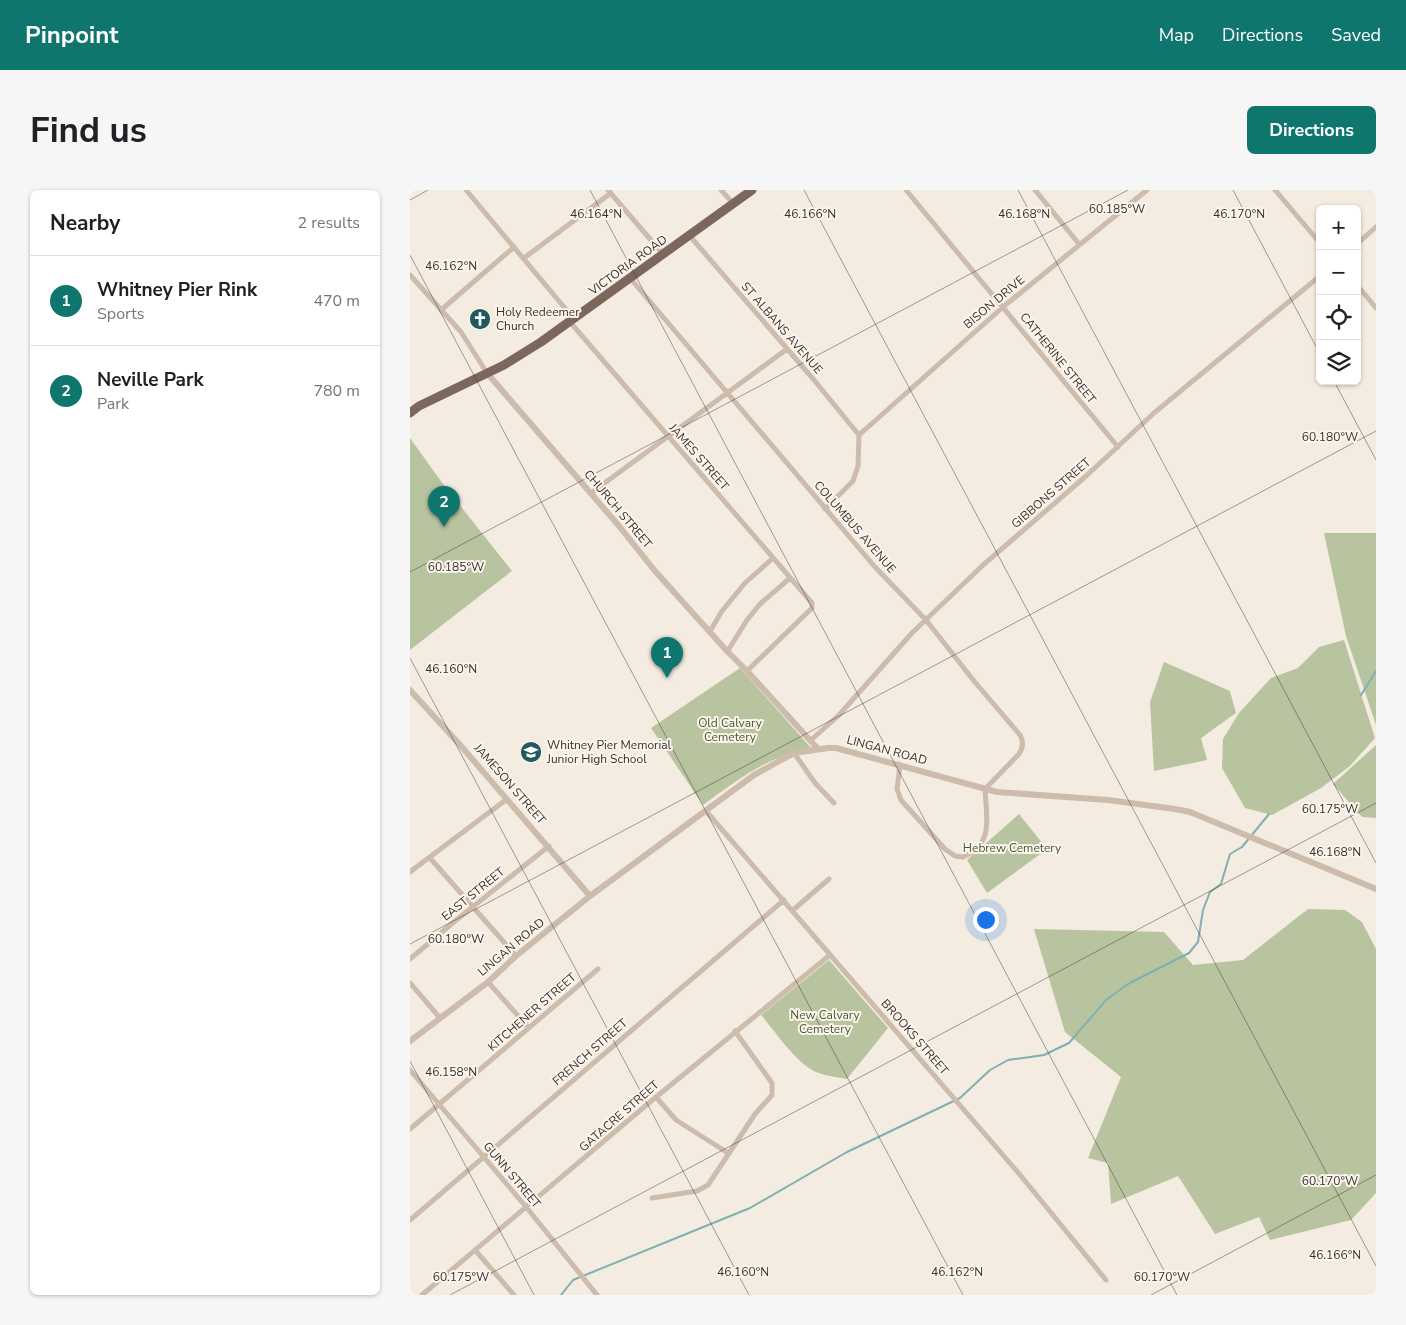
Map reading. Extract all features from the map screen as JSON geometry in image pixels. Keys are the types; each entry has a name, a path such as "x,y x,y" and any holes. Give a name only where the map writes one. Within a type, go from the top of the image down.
{"main road":[{"name":"VICTORIA ROAD","path":"410,412 488,373 541,342 752,190"}],"street":[{"name":"JAMES STREET","path":"466,190 524,258 572,320 668,436 810,600 812,606 747,671"},
{"path":"721,190 733,203"},
{"name":"CATHERINE STREET","path":"906,190 1118,447"},
{"path":"1035,190 1078,244"},
{"path":"1275,190 1316,238"},
{"name":"BISON DRIVE","path":"859,435 1003,307 1145,191"},
{"path":"524,258 609,192 663,254"},
{"path":"1361,240 1376,227"},
{"name":"ST ALBANS AVENUE","path":"689,235 859,435"},
{"path":"441,310 514,247"},
{"name":"CHURCH STREET","path":"410,275 466,338 488,373 655,570 727,652 812,740 818,749"},
{"name":"COLUMBUS AVENUE","path":"630,278 875,567 926,620 1020,735 1022,748 1019,754 985,788"},
{"name":"GIBBONS STREET","path":"812,740 839,715 889,657 982,566 1154,413 1316,279"},
{"path":"1361,290 1376,308"},
{"path":"591,493 787,348"},
{"path":"825,509 853,481 858,466 859,435"},
{"path":"710,631 722,611 745,583 773,558"},
{"path":"727,652 747,620 760,604 790,578"},
{"name":"JAMESON STREET","path":"410,690 549,846 590,896"},
{"name":"LINGAN ROAD","path":"410,1041 488,982 516,956 590,896 754,775 794,753 818,749 836,748 985,788 1016,794 1108,800 1190,812 1376,889"},
{"path":"794,753 815,783 834,803"},
{"path":"900,765 897,789 899,797 940,844 956,857 963,857 972,852 985,839 985,788"},
{"path":"410,872 507,799"},
{"name":"BROOKS STREET","path":"706,811 1018,1172 1106,1280"},
{"name":"EAST STREET","path":"410,959 549,846"},
{"path":"430,858 516,956"},
{"path":"793,910 829,879"},
{"name":"FRENCH STREET","path":"410,1220 784,900"},
{"name":"GATACRE STREET","path":"422,1295 656,1097 830,955"},
{"name":"KITCHENER STREET","path":"410,1129 598,969"},
{"path":"410,982 440,1018"},
{"path":"488,982 529,1028"},
{"path":"652,1198 697,1191 703,1188 713,1179 728,1153 755,1114 772,1095 773,1091 770,1080 735,1032"},
{"name":"GUNN STREET","path":"410,1070 598,1295"},
{"path":"656,1097 676,1120 728,1153"},
{"path":"475,1250 514,1295"}],"green space":[{"path":"410,438 443,484 512,571 410,650"},
{"path":"1324,533 1376,533 1376,725 1346,636"},
{"path":"1344,640 1375,738 1350,766 1321,788 1272,815 1245,808 1222,768 1223,739 1239,713 1271,678 1298,668 1319,647"},
{"path":"1164,662 1230,691 1236,713 1201,738 1207,760 1154,771 1150,702"},
{"name":"Old Calvary Cemetery","path":"740,668 812,749 796,752 767,763 741,778 703,805 651,728"},
{"path":"1376,745 1376,818 1362,817 1333,784"},
{"name":"Hebrew Cemetery","path":"1019,814 1047,849 987,893 967,860"},
{"path":"1308,909 1345,910 1362,922 1376,949 1376,1193 1351,1220 1270,1240 1259,1217 1215,1234 1178,1176 1111,1204 1108,1163 1088,1158 1121,1077 1065,1032 1034,929 1164,932 1193,965 1243,960"},
{"name":"New Calvary Cemetery","path":"829,960 888,1028 847,1079 816,1072 808,1067 793,1054 761,1015"}],"waterway":[{"path":"1361,695 1376,671"},
{"path":"561,1295 573,1280 750,1208 847,1152 960,1098 990,1070 1008,1060 1044,1055 1069,1043 1106,1000 1128,984 1189,953 1198,942 1203,910 1210,892 1221,884 1230,854 1242,847 1269,814"}],"place":[{"name":"Holy Redeemer Church","path":"480,319"},
{"name":"Neville Park","path":"444,527"},
{"name":"Whitney Pier Rink","path":"667,678"},
{"name":"Whitney Pier Memorial Junior High School","path":"531,752"}]}
